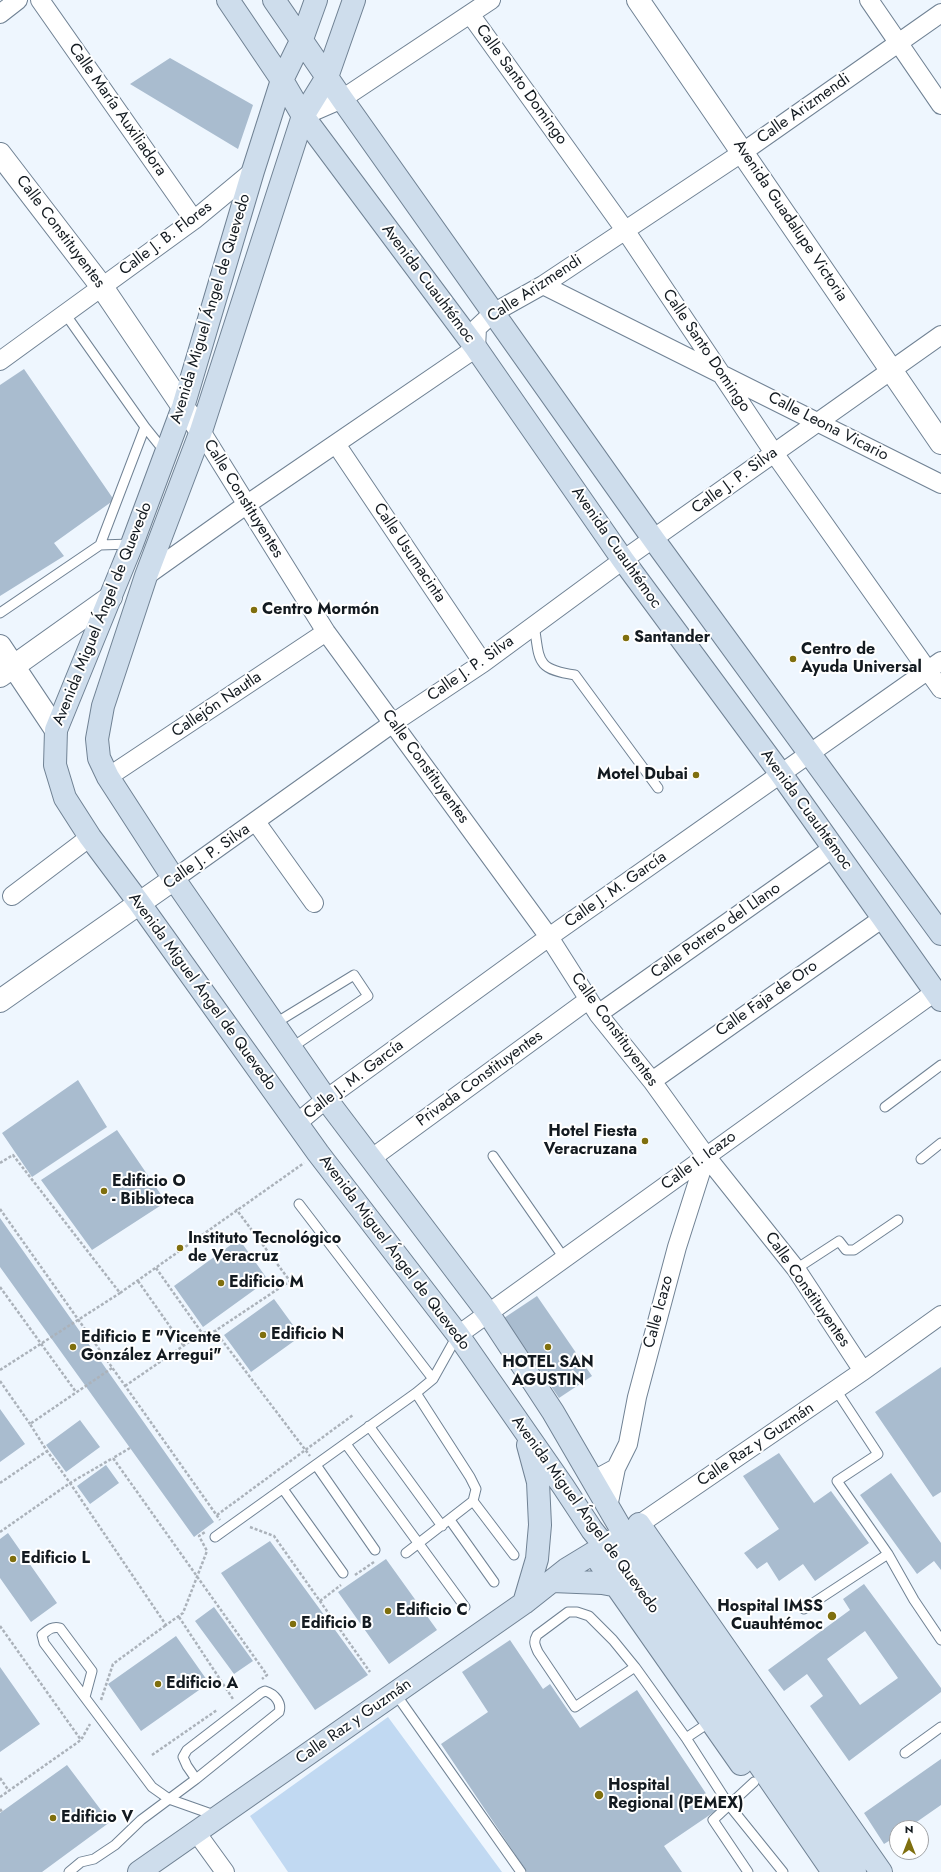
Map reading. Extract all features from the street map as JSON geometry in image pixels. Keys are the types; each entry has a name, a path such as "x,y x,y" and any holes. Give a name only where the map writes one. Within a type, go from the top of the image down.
{"main road":[{"name":"Avenida Cuauhtémoc","path":"228,0 282,80 304,116 476,348 623,560 781,774 882,918 939,994"},
{"path":"274,0 302,39 327,78 654,540 941,934"},
{"name":"Avenida Miguel Ángel de Quevedo","path":"316,0 302,39 282,80 253,171 183,407 132,544 56,730 55,765 65,798 90,837 140,904 296,1124 458,1335 563,1486 597,1543 627,1587 833,1872"},
{"name":"Avenida Miguel Ángel de Quevedo","path":"354,0 327,78 304,116 201,431 146,576 103,706 97,739 99,758 108,777 174,879 326,1099 488,1313 553,1412 608,1507 632,1529 855,1872"},
{"path":"524,1603 538,1559 540,1525 538,1482 525,1432"},
{"path":"541,1456 573,1480 592,1481"},
{"name":"Calle Raz y Guzmán","path":"597,1543 608,1507"},
{"path":"632,1529 881,1872"},
{"name":"Calle Raz y Guzmán","path":"140,1872 524,1603 597,1543 632,1529"},
{"path":"559,1575 627,1587 710,1722 820,1872"}],"street":[{"path":"0,14 18,0"},
{"name":"Calle María Auxiliadora","path":"40,0 194,220"},
{"path":"304,116 342,99 491,0"},
{"name":"Avenida Guadalupe Victoria","path":"638,0 892,369 941,443"},
{"path":"869,0 941,104"},
{"name":"Calle Arizmendi","path":"476,348 477,328 493,313 543,285 743,152 941,13"},
{"name":"Calle Santo Domingo","path":"470,14 625,230 774,454 934,666 941,689"},
{"name":"Calle Constituyentes","path":"0,154 102,287 183,407 201,431 326,632 549,937 594,1007 652,1081 706,1156 796,1269 863,1371"},
{"name":"Calle J. B. Flores","path":"0,362 194,220 253,171"},
{"name":"Calle Leona Vicario","path":"543,285 718,371 941,484"},
{"name":"Calle J. P. Silva","path":"0,1001 256,822 393,723 483,662 623,560 654,540 941,335"},
{"path":"146,576 246,505 476,348"},
{"name":"Calle Usumacinta","path":"336,444 483,662"},
{"path":"6,671 111,597"},
{"name":"Callejón Nautla","path":"108,777 326,632"},
{"path":"0,646 6,671 56,730"},
{"name":"Calle J. M. García","path":"296,1124 326,1099 549,937 934,666"},
{"path":"256,822 314,903"},
{"path":"12,896 90,837"},
{"name":"Calle Potrero del Llano","path":"594,1007 833,848"},
{"name":"Calle Faja de Oro","path":"652,1081 882,918"},
{"name":"Calle I. Icazo","path":"458,1335 706,1156 939,994"},
{"name":"Privada Constituyentes","path":"372,1158 594,1007"},
{"name":"Calle Icazo","path":"608,1507 616,1468 628,1444 637,1397 677,1247 706,1156"},
{"name":"Calle Raz y Guzmán","path":"632,1529 836,1390 941,1315"},
{"path":"592,1481 616,1468"},
{"path":"196,1832 225,1872"}],"lane":[{"path":"66,314 145,427 166,453"},
{"path":"100,545 145,427"},
{"path":"0,613 100,545 132,544"},
{"path":"534,625 539,659 546,668 557,672 575,675 658,788"},
{"path":"274,1024 354,975 368,996 291,1048"},
{"path":"885,1107 941,1065"},
{"path":"921,1159 941,1143"},
{"path":"493,1156 564,1258"},
{"path":"299,1204 433,1379"},
{"path":"796,1269 839,1241 846,1250 854,1250 898,1220"},
{"path":"215,1537 416,1394 433,1379 458,1335"},
{"path":"836,1390 878,1454 837,1481 888,1554 914,1600 941,1640"},
{"path":"406,1553 473,1501 476,1488 416,1394"},
{"path":"369,1426 442,1526"},
{"path":"346,1444 465,1607"},
{"path":"316,1465 375,1550"},
{"path":"284,1488 342,1573"},
{"path":"473,1501 514,1555"},
{"path":"450,1520 494,1582"},
{"path":"804,1609 888,1554"},
{"path":"635,1667 575,1707 538,1652 535,1645 535,1640 538,1635 568,1612 577,1612 589,1616 613,1640 635,1667 686,1738 729,1806 782,1872"},
{"path":"85,1697 92,1677 91,1666 60,1628 50,1628 42,1635 44,1643 152,1787 169,1799 218,1817"},
{"path":"69,1872 81,1862 94,1859 115,1845 141,1820 196,1779 279,1712 281,1707 279,1702 271,1692 265,1691 187,1750 183,1757 196,1779"},
{"path":"395,1694 521,1872"},
{"path":"686,1738 710,1722"},
{"path":"905,1752 941,1727"},
{"path":"748,1872 713,1820 754,1782"}],"path":[{"path":"0,1370 138,1281 236,1209 318,1153"},
{"path":"0,1163 13,1155 120,1293"},
{"path":"0,1209 217,1515 221,1521 215,1525"},
{"path":"125,1386 183,1345 202,1333 215,1331 290,1281 236,1209"},
{"path":"156,1268 202,1333"},
{"path":"138,1281 183,1345"},
{"path":"0,1287 76,1392"},
{"path":"215,1331 316,1465"},
{"path":"30,1424 112,1368"},
{"path":"0,1381 166,1625"},
{"path":"217,1515 352,1415"},
{"path":"0,1532 70,1483 130,1448"},
{"path":"0,1483 47,1451"},
{"path":"113,1458 267,1675 256,1683"},
{"path":"217,1515 274,1536 370,1672"},
{"path":"0,1797 81,1740 97,1712 113,1664 183,1613 207,1551 199,1536 210,1528"},
{"path":"179,1617 233,1699"},
{"path":"0,1626 81,1740"},
{"path":"226,1703 238,1695"},
{"path":"152,1755 220,1707"},
{"path":"0,1778 10,1791"}],"shaded area":[{"path":"388,1717 502,1872 288,1872 250,1816"}],"building":[{"path":"170,58 253,105 238,149 130,84"},
{"path":"24,369 114,500 54,543 64,556 0,596 0,385"},
{"path":"78,1080 107,1127 32,1177 2,1133"},
{"name":"Edificio O - Biblioteca","path":"117,1130 166,1202 92,1250 41,1180"},
{"name":"Edificio E \"Vicente González Arregui\"","path":"0,1218 214,1522 194,1537 0,1267"},
{"name":"Edificio M","path":"239,1239 268,1280 203,1327 174,1286"},
{"name":"HOTEL SAN AGUSTIN","path":"537,1296 592,1376 559,1398 504,1318"},
{"name":"Edificio N","path":"274,1299 301,1336 251,1372 224,1335"},
{"path":"941,1367 941,1492 933,1497 875,1412"},
{"path":"0,1409 25,1444 0,1462"},
{"path":"80,1420 100,1447 66,1472 46,1445"},
{"path":"779,1453 814,1503 831,1491 869,1543 815,1581 803,1564 779,1581 767,1562 757,1569 744,1553 779,1529 743,1476"},
{"path":"106,1465 119,1483 90,1504 77,1486"},
{"path":"891,1473 941,1543 941,1570 934,1561 917,1574 860,1495"},
{"name":"Edificio L","path":"8,1533 57,1603 31,1622 0,1578 0,1539"},
{"name":"Edificio B","path":"270,1541 368,1675 315,1710 221,1573"},
{"name":"Edificio C","path":"386,1559 437,1630 389,1664 338,1592"},
{"path":"864,1584 941,1688 941,1692 849,1761 810,1706 823,1696 807,1674 784,1691 768,1670 850,1610 843,1599","holes":["865,1631 898,1678 860,1705 827,1659"]},
{"path":"214,1607 253,1661 234,1674 195,1621"},
{"name":"Edificio A","path":"176,1636 209,1683 141,1731 108,1684"},
{"path":"510,1640 543,1689 550,1684 580,1728 637,1690 717,1810 664,1846 682,1872 527,1872 441,1744 488,1712 462,1672"},
{"path":"0,1667 40,1724 0,1752"},
{"path":"941,1759 941,1805 919,1820 889,1820 889,1841 884,1844 864,1813"},
{"name":"Edificio V","path":"67,1765 110,1822 42,1872 0,1872 0,1813"}],"place":[{"name":"Centro Mormón","path":"254,610"},
{"name":"Santander","path":"626,638"},
{"name":"Centro de Ayuda Universal","path":"793,659"},
{"name":"Motel Dubai","path":"696,775"},
{"name":"Hotel Fiesta Veracruzana","path":"645,1141"},
{"name":"Edificio O - Biblioteca","path":"104,1191"},
{"name":"Instituto Tecnológico de Veracruz","path":"180,1248"},
{"name":"Edificio M","path":"221,1283"},
{"name":"Edificio N","path":"263,1335"},
{"name":"Edificio E \"Vicente González Arregui\"","path":"73,1347"},
{"name":"HOTEL SAN AGUSTIN","path":"548,1347"},
{"name":"Edificio L","path":"13,1559"},
{"name":"Edificio C","path":"388,1611"},
{"name":"Hospital IMSS Cuauhtémoc","path":"832,1616"},
{"name":"Edificio B","path":"293,1624"},
{"name":"Edificio A","path":"158,1684"},
{"name":"Hospital Regional (PEMEX)","path":"599,1795"},
{"name":"Edificio V","path":"53,1818"}]}
